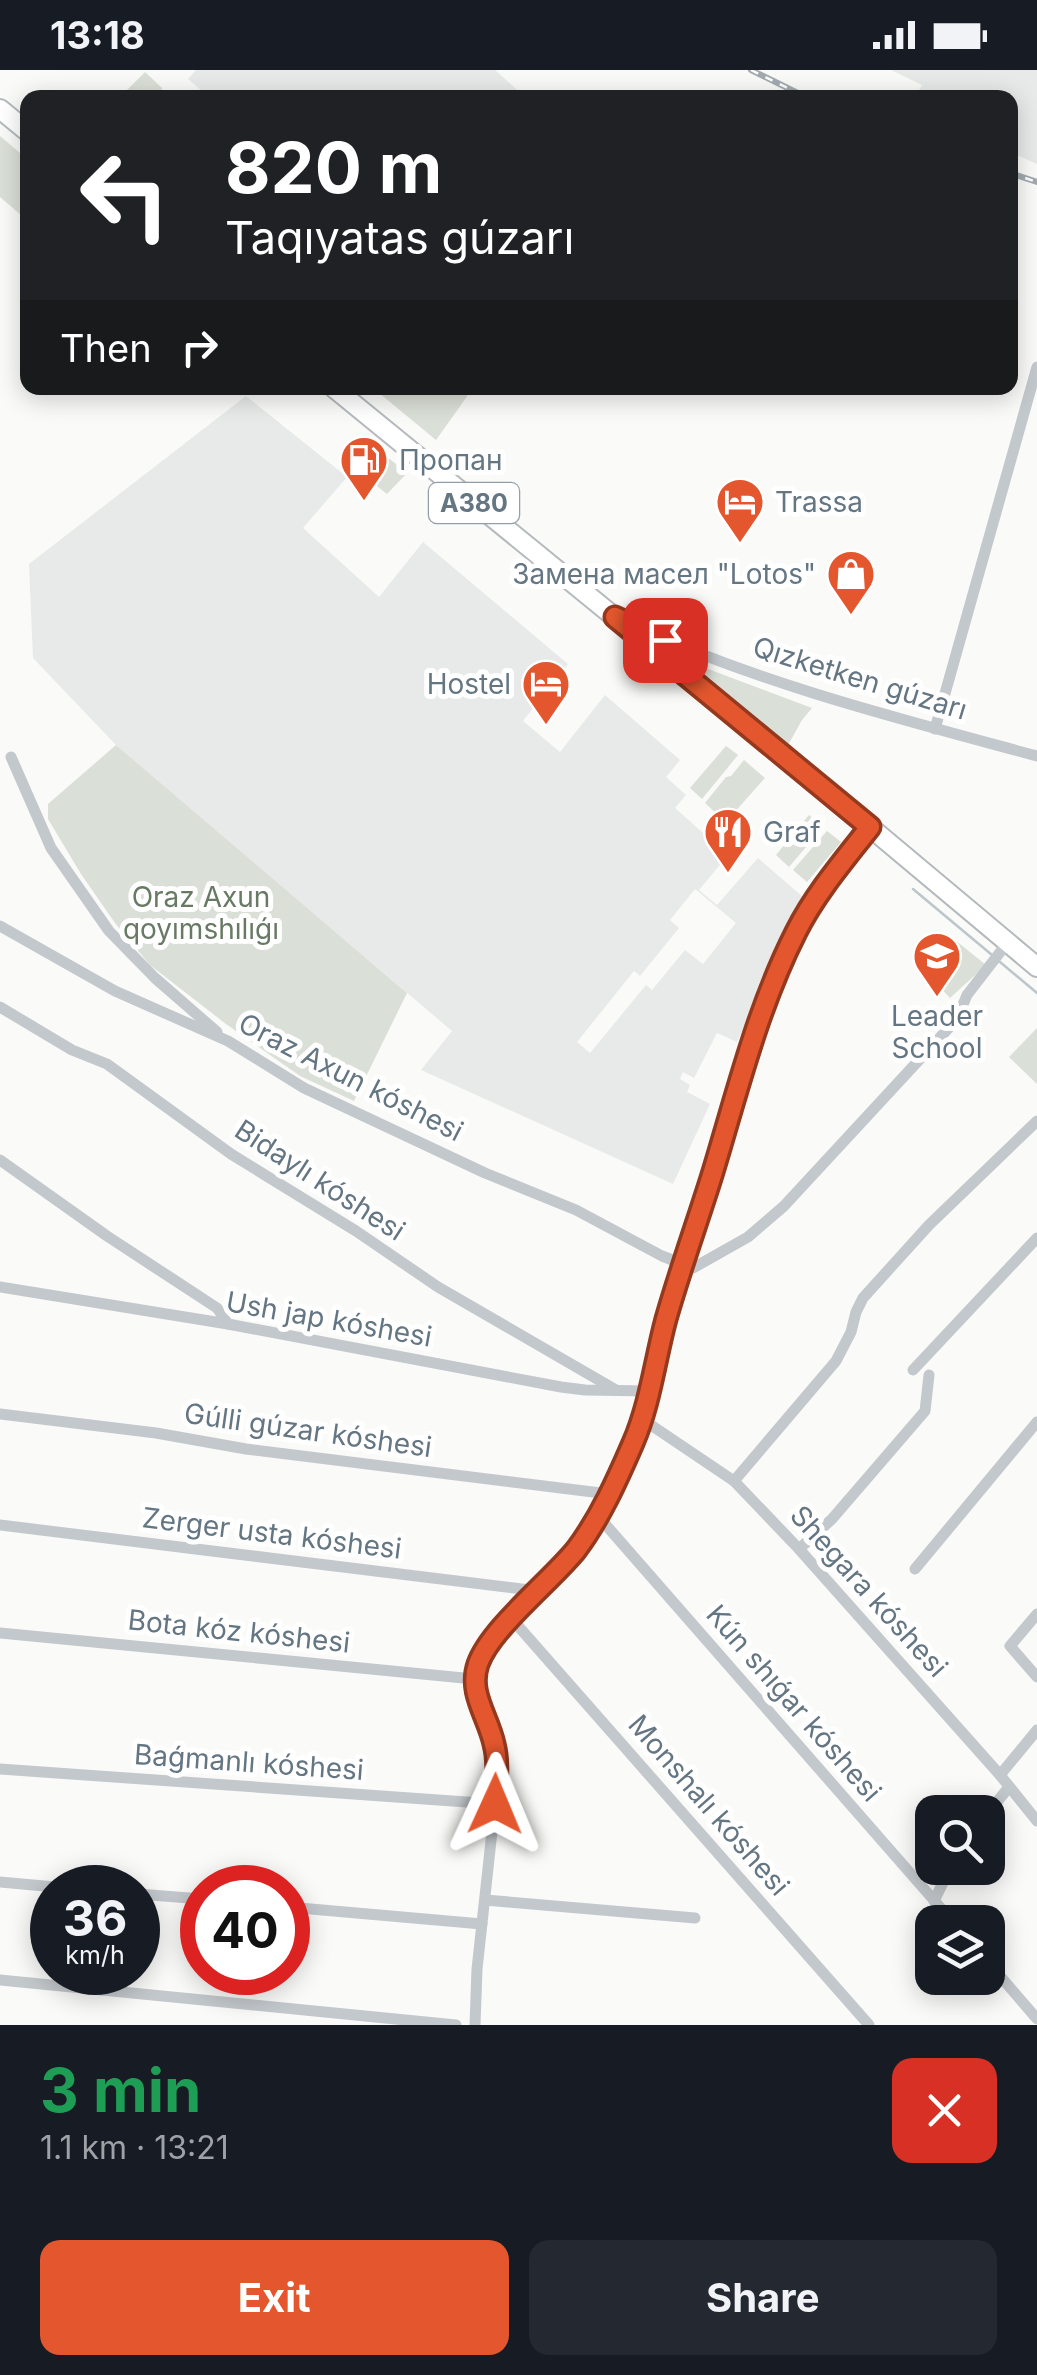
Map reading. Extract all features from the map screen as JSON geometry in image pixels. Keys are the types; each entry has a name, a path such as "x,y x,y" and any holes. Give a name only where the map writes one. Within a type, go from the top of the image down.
{"highway":[{"path":"0,109 20,125"},
{"name":"A380","path":"343,395 1037,967"}],"street":[{"path":"935,729 1037,367"},
{"name":"Qızketken gúzarı","path":"615,617 758,676 1037,756"},
{"path":"11,757 51,848 110,932 155,978 228,1041"},
{"path":"475,2025 497,1762 474,1679 479,1660 511,1618 574,1552 609,1494 642,1420 665,1323 745,1059 808,909 870,827"},
{"name":"Oraz Axun kóshesi","path":"0,926 115,991 228,1041 304,1088 485,1173 576,1210 684,1264"},
{"path":"684,1264 693,1268 748,1237 784,1206 957,1019 967,995 1008,942"},
{"name":"Bidaylı kóshesi","path":"0,1007 72,1050 107,1064 231,1154 438,1287 616,1390"},
{"path":"734,1481 836,1361 862,1298 929,1225 1037,1121"},
{"path":"0,1160 106,1236 217,1308 228,1324"},
{"path":"913,1370 1037,1238"},
{"name":"Ush jap kóshesi","path":"0,1287 228,1324 561,1387 649,1391"},
{"path":"799,1549 832,1519 926,1411 929,1375"},
{"name":"Gúlli gúzar kóshesi","path":"0,1414 609,1494"},
{"name":"Shegara kóshesi","path":"642,1420 734,1481 1000,1774 1037,1821"},
{"path":"914,1569 1037,1422"},
{"name":"Kún shıǵar kóshesi","path":"598,1516 938,1905"},
{"name":"Zerger usta kóshesi","path":"0,1526 538,1592"},
{"path":"1037,1614 1010,1646 1037,1677"},
{"name":"Monshalı kóshesi","path":"511,1618 868,2025"},
{"name":"Bota kóz kóshesi","path":"0,1633 474,1679"},
{"path":"1000,1774 1037,1730"},
{"name":"Baǵmanlı kóshesi","path":"0,1769 495,1804"},
{"path":"1003,1795 1010,1787"},
{"path":"0,1882 30,1885"},
{"path":"934,1900 942,1885"},
{"path":"485,1900 694,1918"},
{"path":"310,1909 482,1924"},
{"path":"0,1980 456,2025"},
{"path":"1005,1982 1037,2019"}],"shaded area":[{"path":"196,70 495,70 517,90 201,90 188,79"},
{"path":"891,70 1037,70 1037,164 1018,156 1018,90 919,90 922,85"},
{"path":"246,396 347,477 303,528 379,597 423,542 568,664 523,721 560,752 605,695 680,760 666,777 686,795 675,808 728,855 699,890 717,905 758,858 803,897 737,1042 717,1033 694,1078 683,1072 680,1079 690,1085 687,1092 710,1104 673,1184 421,1070 452,1031 116,745 33,658 29,564","holes":["695,889 736,923 703,964 685,950 652,990 646,985 590,1053 577,1042 634,971 640,976 679,928 670,920"]}],"green space":[{"path":"145,72 162,88 162,90 127,90"},
{"path":"0,136 20,153 20,214 0,197"},
{"path":"381,395 468,395 436,440"},
{"path":"381,452 407,473 387,494 368,479"},
{"path":"676,657 812,708 787,747"},
{"name":"Oraz Axun qoyımshılıǵı","path":"116,745 407,993 354,1101 300,1076 150,965 81,874 48,819 48,804"},
{"path":"726,746 738,755 702,799 690,788"},
{"path":"744,760 765,778 732,815 729,825 705,803"},
{"path":"809,815 823,827 789,867 776,855"},
{"path":"827,831 841,842 807,882 793,870"},
{"path":"955,940 986,965 950,998 920,966"},
{"path":"1037,1028 1037,1084 1009,1057"}],"waterway":[{"path":"913,889 992,955"},
{"path":"1000,962 1037,993"}],"railway":[{"path":"751,70 792,90"},
{"path":"1018,176 1037,182"}],"place":[{"name":"Пропан","path":"364,502"},
{"name":"Trassa","path":"740,544"},
{"name":"Замена масел \"Lotos\"","path":"851,616"},
{"name":"Hostel","path":"546,726"},
{"name":"Graf","path":"728,874"},
{"name":"Leader School","path":"937,998"}],"route":[{"path":"495,1804 494,1744 474,1679 479,1660 511,1618 574,1552 616,1479 642,1420 674,1292 745,1059 777,976 808,909 870,827 615,617 665,640"}]}
